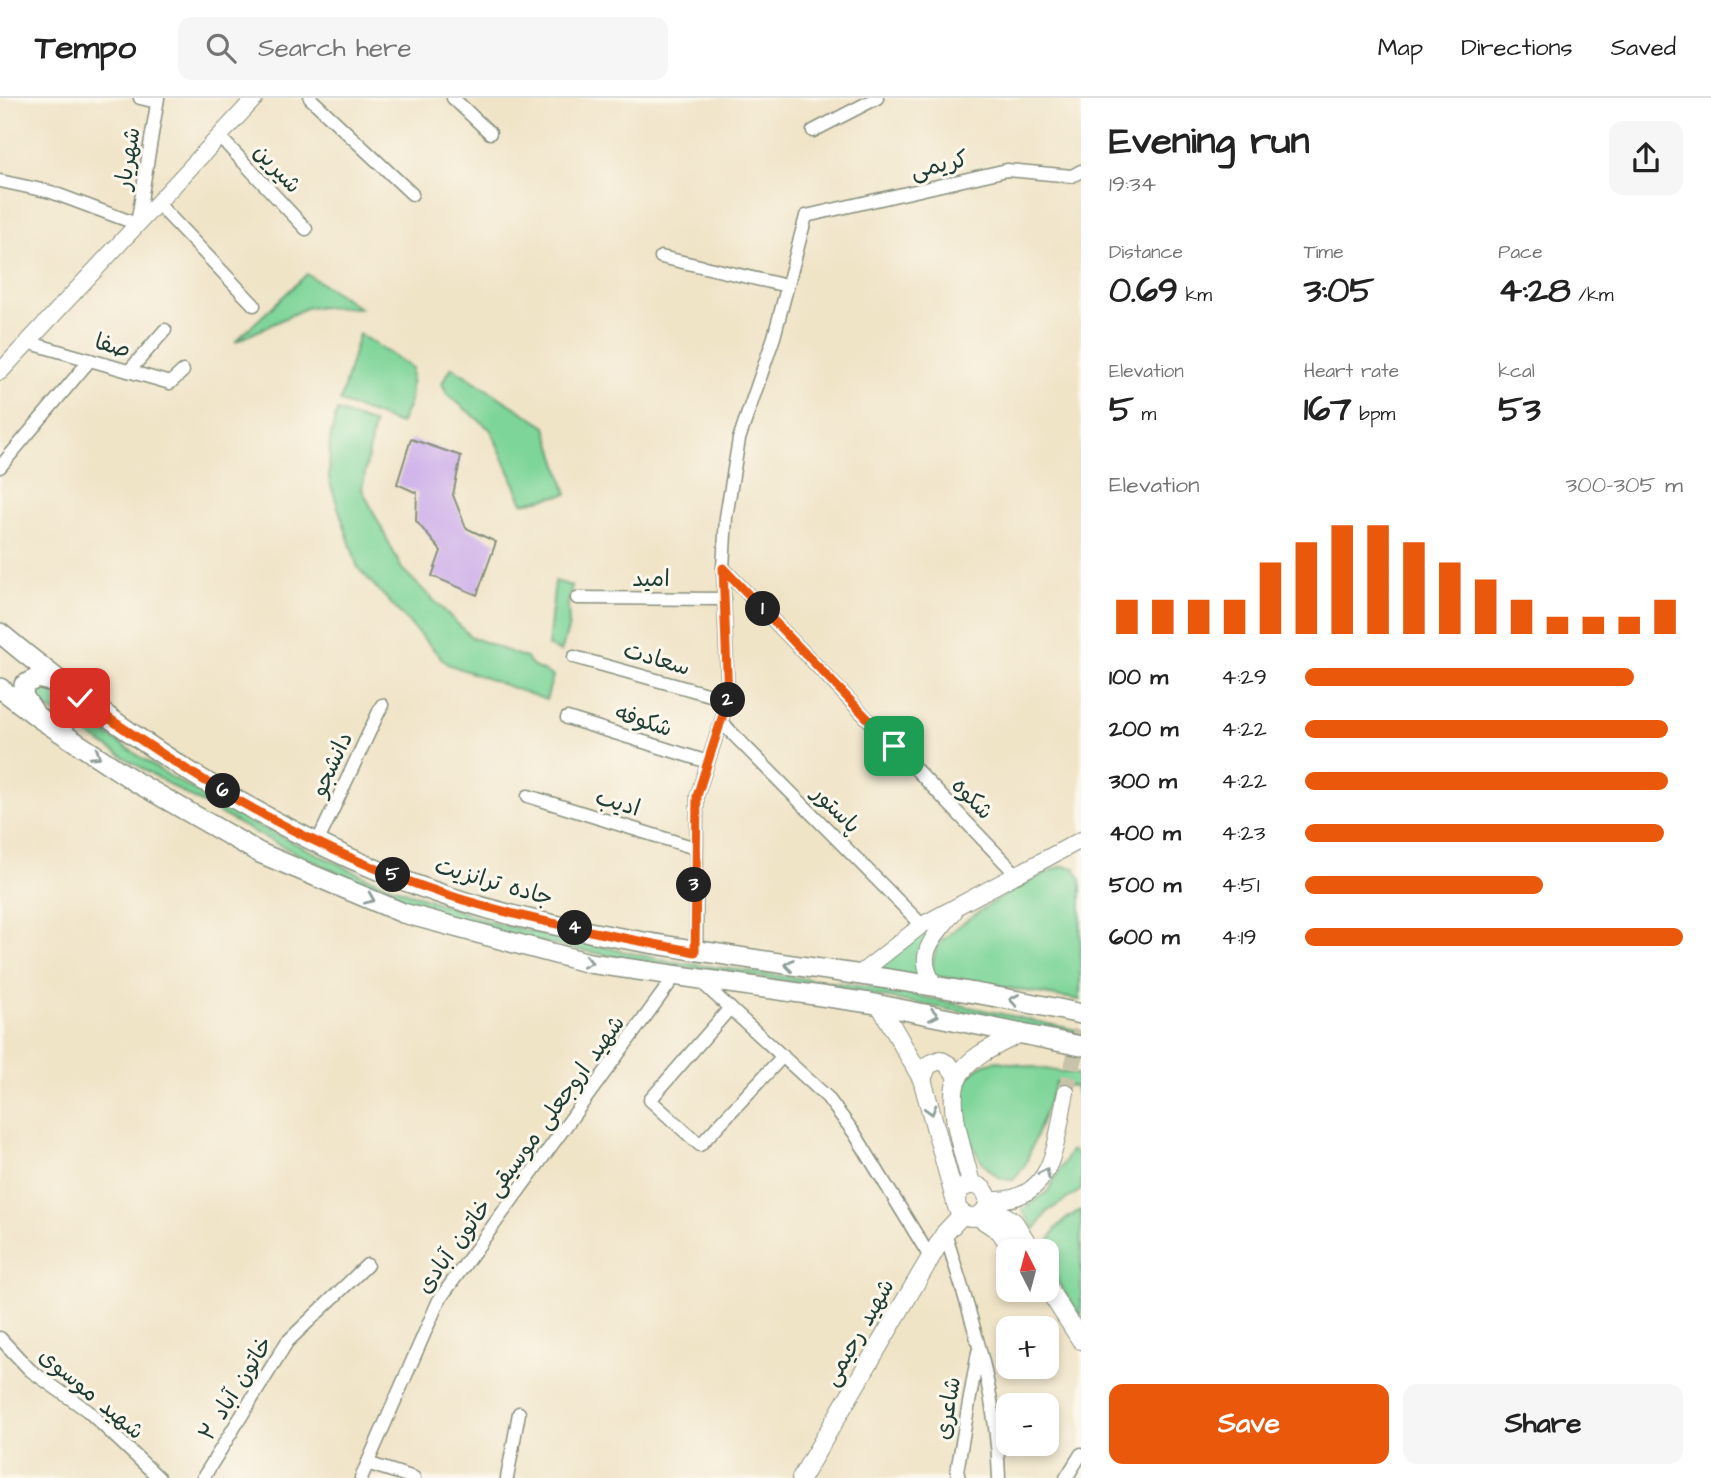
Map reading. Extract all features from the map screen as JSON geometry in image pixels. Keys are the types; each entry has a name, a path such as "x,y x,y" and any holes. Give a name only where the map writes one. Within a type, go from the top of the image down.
{"main road":[{"name":"جاده ترانزیت","path":"0,633 63,685 160,755 273,821 412,883 530,919 695,952 936,987 1081,1014"},
{"path":"39,718 23,696 24,685 37,678 63,685"},
{"path":"0,688 39,718 136,782 260,853 403,913 589,962 880,1005 1081,1046"},
{"path":"880,1005 922,1079 975,1208 1005,1239"},
{"path":"975,1208 981,1187 971,1184 953,1108 958,1078 987,1050 1020,1033"},
{"path":"922,1079 928,1065 940,1060 949,1065 958,1078"},
{"path":"975,1208 1014,1222 1025,1239"},
{"name":"شهید رحیمی","path":"801,1478 945,1233 975,1208"},
{"path":"1058,1302 1081,1340"}],"street":[{"path":"140,98 158,100"},
{"path":"0,372 255,98"},
{"path":"310,98 412,194"},
{"path":"453,98 490,133"},
{"path":"813,131 877,98"},
{"name":"شهریار","path":"137,225 158,100"},
{"name":"شیرین","path":"219,136 306,229"},
{"name":"کریمی","path":"787,286 806,216 1007,170 1072,176 1081,171"},
{"path":"0,181 51,192 137,225"},
{"path":"157,203 254,305"},
{"path":"662,257 787,286 774,337 739,439 726,517 723,568 728,699 697,796 695,952"},
{"path":"129,371 165,331"},
{"name":"صفا","path":"27,342 170,383 183,371"},
{"path":"0,467 90,360"},
{"name":"شکوه","path":"723,568 1018,876"},
{"name":"امید","path":"577,598 725,599"},
{"name":"سعادت","path":"574,657 728,699"},
{"name":"دانشجو","path":"318,841 382,705"},
{"name":"شکوفه","path":"567,718 708,762"},
{"name":"پاستور","path":"722,723 922,925"},
{"name":"ادیب","path":"528,796 695,848"},
{"path":"858,975 922,925 1018,876 1081,839"},
{"path":"936,987 926,971 928,948 960,905"},
{"name":"شهید اروجعلی موسیقی خاتون آبادی","path":"361,1478 370,1464 439,1300 675,975"},
{"path":"698,979 827,1097 855,1134 930,1257"},
{"path":"730,1008 650,1100 660,1110 700,1145 783,1056"},
{"path":"975,1208 1021,1196 1037,1187 1047,1173 1066,1092"},
{"path":"945,1233 980,1345 998,1428 999,1478"},
{"name":"خاتون آباد ۲","path":"204,1478 287,1342 367,1265"},
{"name":"شهید موسوی","path":"0,1338 30,1370 88,1411 159,1478"},
{"name":"شاعری","path":"959,1478 957,1471 980,1345"},
{"path":"507,1478 519,1413"},
{"path":"1066,1478 1081,1454"},
{"path":"370,1464 414,1478"}],"green space":[{"path":"307,274 360,308 308,307 235,342"},
{"path":"359,334 412,368 410,402 400,424 340,402"},
{"path":"452,367 546,427 567,494 523,503 491,430 447,394 442,383"},
{"path":"337,411 374,424 362,489 402,569 471,637 526,658 534,667 553,676 546,700 447,664 358,568 329,479 330,440"},
{"path":"555,581 572,586 568,604 569,626 561,652 548,646"},
{"path":"31,687 51,688 99,729 161,771 252,823 366,877 493,923 668,961 890,990 1081,1031 1081,1037 866,994 574,949 472,924 421,907 321,865 224,816 39,703 32,696"},
{"path":"1063,866 1075,868 1081,880 1080,1000 935,976 932,972 935,952 939,944 952,932 999,899"},
{"path":"945,917 919,966 921,979 871,971"},
{"path":"998,1061 1081,1075 1081,1107 1075,1087 1056,1082 1025,1165 1013,1180 998,1176 984,1164 965,1125 962,1103 966,1083 977,1069"},
{"path":"1071,1150 1081,1157 1081,1190 1048,1211 1035,1229 1022,1210 1048,1191"},
{"path":"1081,1210 1081,1317 1059,1283 1059,1239 1051,1239 1063,1222"}],"building":[{"path":"411,439 461,456 453,495 466,528 496,542 477,595 432,576 441,551 416,521 417,493 397,484"}],"tunnel":[{"path":"1066,1092 1081,1031"}],"route":[{"path":"80,698 160,755 273,821 412,883 530,919 695,952 697,796 728,699 723,568 894,746"}]}
